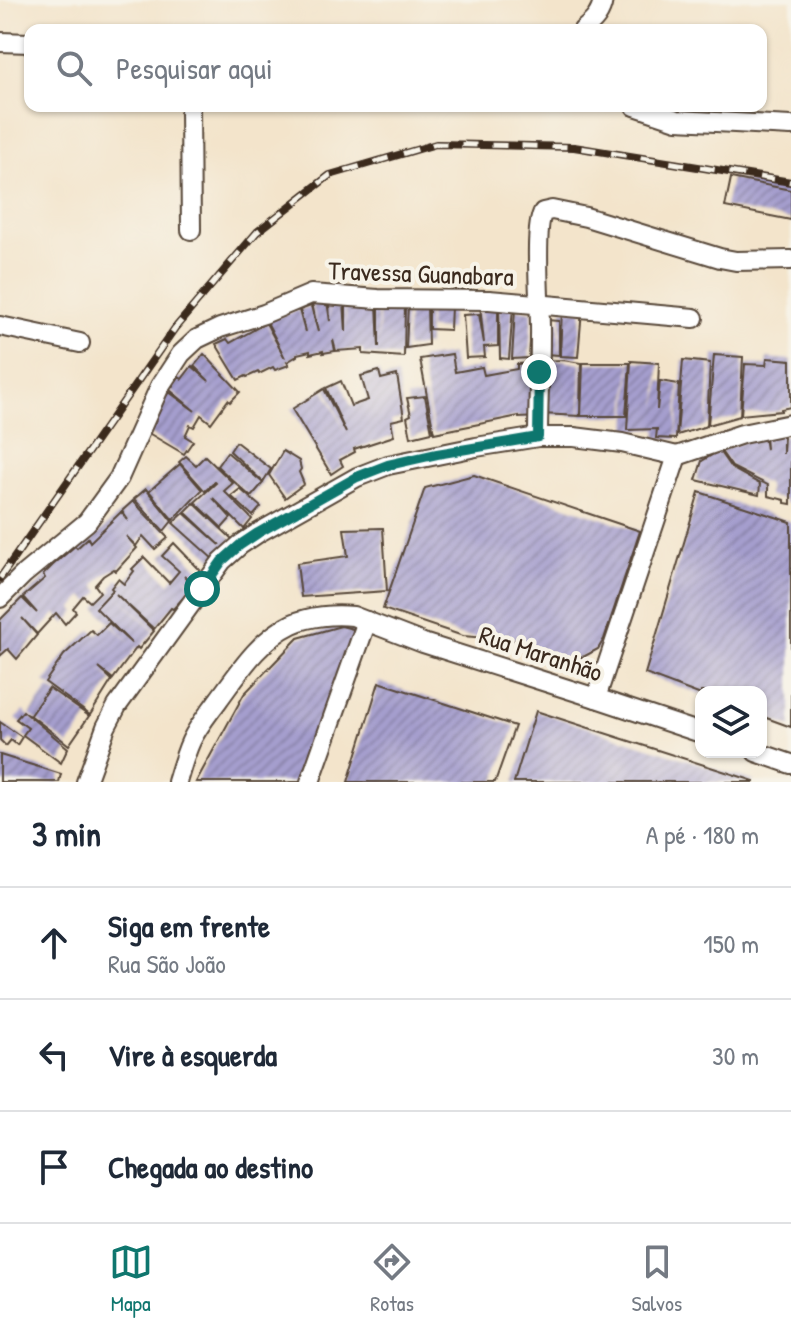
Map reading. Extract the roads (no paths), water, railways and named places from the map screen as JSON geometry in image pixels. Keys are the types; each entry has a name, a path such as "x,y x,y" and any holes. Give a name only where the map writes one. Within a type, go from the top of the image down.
{"street":[{"path":"590,24 605,3"},
{"path":"1,39 24,42"},
{"path":"190,112 191,230"},
{"path":"653,112 677,120 791,126"},
{"path":"538,437 539,241 540,218 545,211 586,217 736,261 791,260"},
{"name":"Travessa Guanabara","path":"0,598 87,522 102,503 119,478 160,386 181,354 197,339 311,294 378,299 489,300 694,318"},
{"path":"0,326 80,343"},
{"path":"86,782 106,727 124,696 222,561 258,533 357,477 388,465 538,437 574,437 622,443 677,456 742,434 791,424"},
{"path":"596,698 677,456"},
{"name":"Rua Maranhão","path":"177,782 191,741 243,667 270,638 293,623 326,616 341,615 367,621 423,643 695,731"},
{"path":"310,782 367,621"},
{"path":"767,756 791,764"}],"railway":[{"path":"0,578 175,328 257,232 330,175 436,144 574,147 791,182"}]}
